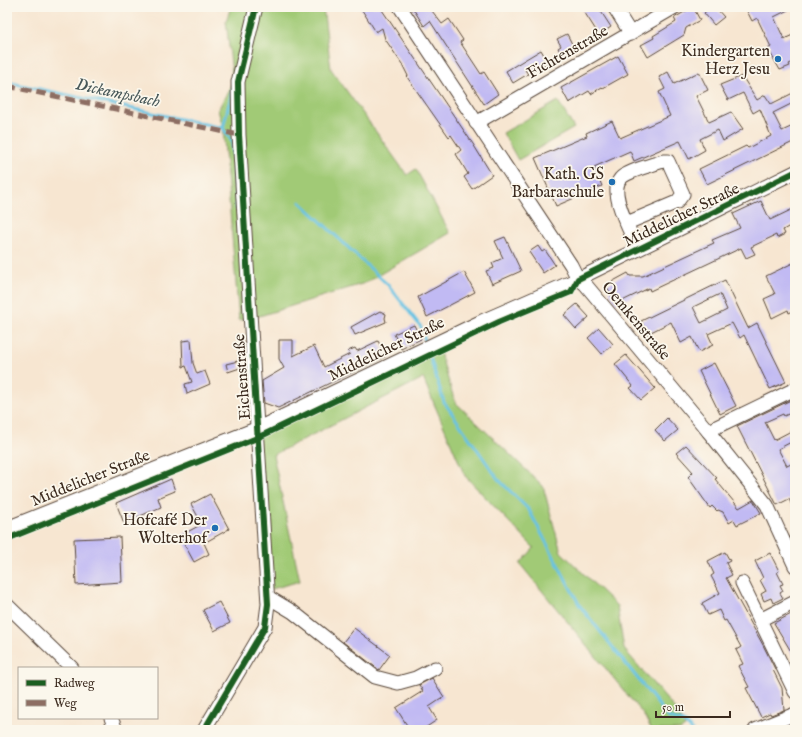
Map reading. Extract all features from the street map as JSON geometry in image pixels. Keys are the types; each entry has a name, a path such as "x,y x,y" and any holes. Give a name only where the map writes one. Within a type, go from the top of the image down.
{"street":[{"name":"Eichenstraße","path":"204,730 265,627 268,597 239,135 238,82 256,7"},
{"name":"Oemkenstraße","path":"400,7 571,266 578,279 585,284 708,431 767,505 795,566"},
{"path":"614,7 631,34"},
{"name":"Fichtenstraße","path":"476,122 631,34 675,7"},
{"path":"627,223 677,202 682,198 684,194 668,160 622,177 618,183 616,197 627,223 638,249"},
{"name":"Middelicher Straße","path":"7,528 258,428 482,321 578,279 795,172"},
{"path":"708,431 795,389"},
{"path":"742,583 795,692"},
{"path":"268,597 293,612 375,677 398,683 416,678 434,668"},
{"path":"760,620 795,602"},
{"path":"7,605 71,667"},
{"path":"755,730 795,714"},
{"path":"111,719 116,730"}],"green space":[{"path":"231,7 323,7 331,69 407,175 416,169 450,233 365,283 253,318 239,320 223,128 218,110 233,81 226,21"},
{"path":"558,101 574,128 518,160 503,133"},
{"path":"437,343 455,402 543,486 561,552 617,606 624,649 679,714 685,727 680,730 652,730 643,714 520,564 534,548 465,476 423,378 273,455 300,581 268,590 250,437"}],"building":[{"path":"360,7 380,7 473,144 492,175 472,189 464,177 468,174 456,154 461,150 451,135 449,137 407,77 408,76 402,64 385,39 382,28 376,32"},
{"path":"412,7 429,7 442,24 449,19 463,40 460,42 481,74 484,72 498,94 484,104 430,21 424,26"},
{"path":"587,7 598,7 611,27 599,35 583,10"},
{"path":"693,7 700,20 686,28 684,35 648,57 641,45 654,38 653,36 676,22 674,18"},
{"path":"711,7 715,7 724,17 714,25 704,13"},
{"path":"745,7 794,7 774,17 784,39 795,34 795,61 789,64 790,66 780,70 768,49 771,47 757,18 752,21"},
{"path":"567,34 574,48 562,55 558,48 561,46 557,39"},
{"path":"541,50 548,62 536,70 525,70 528,74 513,83 506,71"},
{"path":"618,56 628,74 591,94 589,91 569,103 561,88"},
{"path":"668,72 674,84 699,72 708,90 696,96 709,122 731,112 743,129 723,141 718,130 700,139 705,150 689,159 680,141 634,161 630,151 594,167 602,186 556,206 535,158 587,136 586,133 612,121 620,138 670,116 659,92 665,89 659,77"},
{"path":"742,76 757,100 765,95 771,104 795,92 795,102 773,113 782,131 795,125 795,141 707,184 699,169 746,146 748,148 771,136 760,109 753,113 743,93 728,100 720,85"},
{"path":"761,201 770,220 795,208 795,223 783,230 785,234 777,238 776,235 751,247 755,254 746,258 741,248 650,291 649,288 616,304 606,285 628,273 630,276 643,276 714,243 712,240 740,228 733,214"},
{"path":"505,237 521,271 492,284 486,271 494,268 492,263 503,258 495,241"},
{"path":"538,246 542,252 545,250 555,265 543,273 529,252"},
{"path":"795,262 795,310 789,313 788,310 772,318 764,299 775,294 766,276"},
{"path":"464,272 475,292 427,317 418,297"},
{"path":"725,280 748,328 757,323 786,382 770,389 744,335 740,338 732,323 708,334 713,345 699,352 692,337 681,343 671,322 647,334 641,321","holes":["720,294 727,310 701,323 693,307"]},
{"path":"577,304 589,317 576,329 564,315"},
{"path":"380,311 386,314 386,322 355,335 351,327"},
{"path":"414,325 421,339 401,349 394,334"},
{"path":"599,328 613,344 602,354 588,338"},
{"path":"191,340 193,363 197,374 205,371 210,384 187,394 185,384 192,382 186,366 183,367 182,341"},
{"path":"279,340 293,340 293,356 314,346 324,367 350,354 348,351 355,348 357,351 378,341 386,356 278,408 264,403 262,381 284,368 279,359"},
{"path":"626,355 655,388 641,400 630,388 633,386 615,364"},
{"path":"238,361 240,368 228,372 226,364"},
{"path":"714,363 736,406 720,414 699,371"},
{"path":"795,398 795,411 784,416 783,414 765,422 774,440 795,429 795,440 778,449 787,466 795,462 795,512 789,499 777,505 737,426"},
{"path":"667,418 678,430 665,441 655,430"},
{"path":"686,445 717,478 715,479 739,508 753,500 761,513 737,525 734,520 729,523 723,512 717,511 712,506 710,508 688,477 693,472 676,453"},
{"path":"171,479 175,491 158,498 161,507 124,523 116,503"},
{"path":"210,494 229,529 204,543 209,554 194,562 180,536 202,524 191,504"},
{"path":"120,537 122,582 76,585 74,539"},
{"path":"725,552 730,561 726,563 732,575 726,578 763,645 775,669 773,670 782,688 784,710 771,715 770,713 761,717 746,688 749,687 738,666 743,664 736,650 741,647 726,620 724,621 719,610 708,615 702,603 720,593 711,576 714,574 708,561"},
{"path":"770,553 779,571 777,572 783,584 780,585 783,591 780,593 783,598 773,603 771,598 764,601 761,594 766,591 760,580 763,578 755,561"},
{"path":"219,602 230,623 214,631 203,610"},
{"path":"795,612 795,658 774,623"},
{"path":"354,628 390,655 379,670 343,642"},
{"path":"432,678 444,697 429,707 437,720 422,730 410,730 396,708 423,691 419,685"}],"waterway":[{"name":"Dickampsbach","path":"7,82 223,128"},
{"path":"233,87 223,128 232,142 237,209"},
{"path":"300,202 389,286 421,327 426,344"},
{"path":"428,351 444,402 498,479 529,510 580,606 669,718 683,722 692,730"}],"marked path":[{"path":"7,86 239,135"}],"cycle path":[{"path":"204,730 265,627 268,604 239,135 238,82 256,7"},
{"path":"7,539 257,438 499,322 571,292 578,279 795,172"}],"place":[{"name":"Kindergarten Herz Jesu","path":"778,59"},
{"name":"Kath. GS Barbaraschule","path":"612,182"},
{"name":"Hofcafé Der Wolterhof","path":"215,528"}]}
